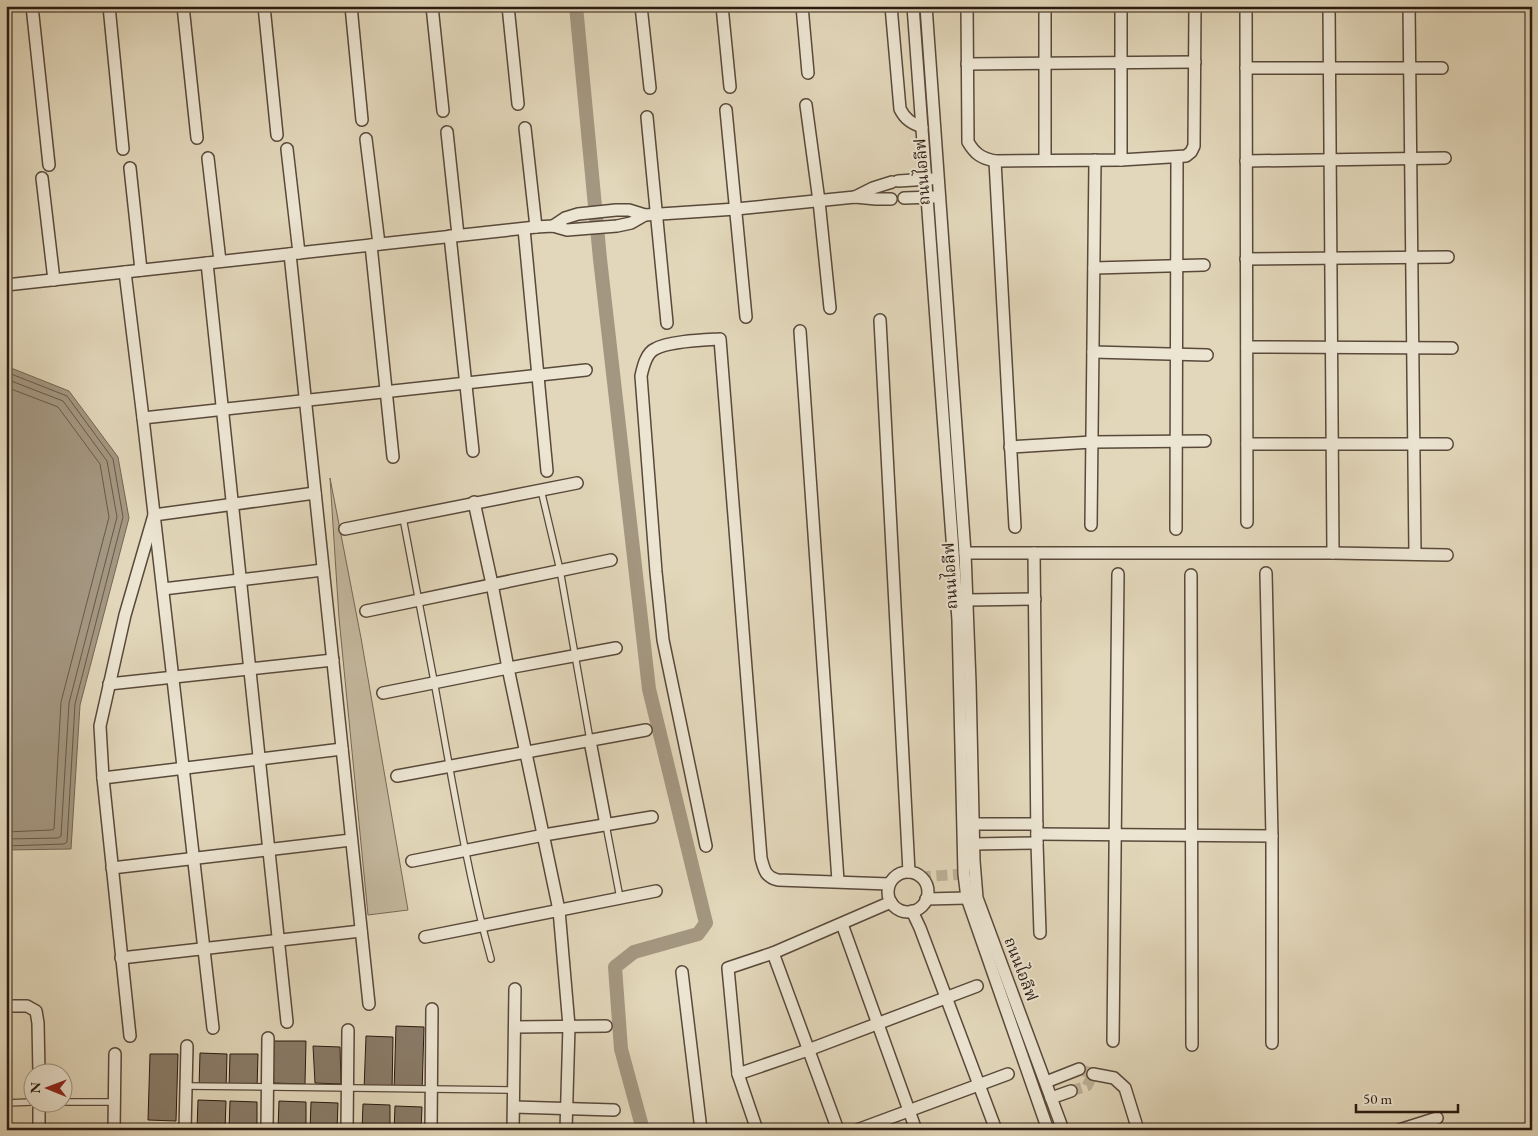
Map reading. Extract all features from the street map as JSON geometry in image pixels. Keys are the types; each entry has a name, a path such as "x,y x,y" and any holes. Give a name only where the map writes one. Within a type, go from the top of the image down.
{"street":[{"path":"32,6 49,165"},
{"path":"109,6 123,149"},
{"path":"183,6 196,138"},
{"path":"264,6 277,135"},
{"path":"352,6 362,120"},
{"path":"432,6 443,111"},
{"path":"508,6 518,104"},
{"path":"641,6 650,88"},
{"path":"722,6 730,87"},
{"path":"802,6 808,73"},
{"path":"891,6 900,109 905,118 922,127"},
{"name":"ถนนไอลีฟ","path":"912,6 958,620 964,874 967,898 1048,1130"},
{"name":"ถนนไอลีฟ","path":"926,6 965,553 973,844 977,898 1063,1130"},
{"path":"967,6 968,142 974,152 983,158 995,161 1044,159 1121,160 1186,156 1194,146 1195,6"},
{"path":"1044,159 1045,6"},
{"path":"1121,6 1121,160"},
{"path":"1246,6 1247,522"},
{"path":"1329,6 1332,553"},
{"path":"1409,6 1415,554"},
{"path":"968,64 1196,62"},
{"path":"1246,68 1442,68"},
{"path":"806,105 819,201 830,308"},
{"path":"726,110 746,318"},
{"path":"647,117 651,215 667,323"},
{"path":"525,128 538,375 547,471"},
{"path":"447,132 466,383 474,451"},
{"path":"366,139 393,457"},
{"path":"287,149 306,400 369,1004"},
{"path":"208,158 220,262"},
{"path":"1176,529 1177,158"},
{"path":"1246,161 1445,158"},
{"path":"1091,525 1095,160"},
{"path":"995,161 1015,527"},
{"path":"130,168 141,270"},
{"path":"42,178 54,280"},
{"path":"855,197 873,188 895,182 938,178"},
{"path":"553,226 565,218 578,214 616,210 629,210 651,215 855,197 891,199"},
{"path":"904,198 940,197"},
{"path":"6,285 530,228 553,226 567,230 580,230 617,226 651,215"},
{"path":"1246,259 1448,257"},
{"path":"207,263 287,1022"},
{"path":"1094,268 1204,265"},
{"path":"125,272 213,1028"},
{"path":"880,320 909,872"},
{"path":"800,331 838,881"},
{"path":"706,846 663,640 641,376 646,359 653,349 672,344 720,338 765,872 770,878 889,884"},
{"path":"1246,347 1452,348"},
{"path":"1093,352 1207,355"},
{"path":"143,418 586,370"},
{"path":"1010,447 1092,442 1205,441"},
{"path":"1247,444 1447,444"},
{"path":"345,528 577,483"},
{"path":"154,515 315,493"},
{"path":"474,502 559,910 569,1026 566,1130"},
{"path":"130,1036 103,778 100,726 125,615 154,515"},
{"path":"965,553 1332,553 1447,555"},
{"path":"1034,553 1040,933"},
{"path":"366,611 611,560"},
{"path":"163,589 323,570"},
{"path":"1266,573 1272,836 1272,1043"},
{"path":"1113,1042 1118,574"},
{"path":"1191,575 1192,1045"},
{"path":"967,600 1035,599"},
{"path":"384,693 616,648"},
{"path":"109,684 333,660"},
{"path":"397,776 646,730"},
{"path":"590,740 606,825"},
{"path":"103,778 342,749"},
{"path":"412,861 544,835 652,817"},
{"path":"973,824 1037,834 1272,836"},
{"path":"973,844 1037,834"},
{"path":"112,868 352,840"},
{"path":"909,872 920,877 924,882 927,893 926,899 918,909 912,911 900,910 891,902 888,890 889,884 897,875 909,872"},
{"path":"425,937 656,891"},
{"path":"926,899 967,898"},
{"path":"757,1130 738,1074 728,968 842,924 891,902"},
{"path":"912,911 947,998 996,1130"},
{"path":"842,924 916,1130"},
{"path":"121,958 361,931"},
{"path":"772,952 838,1130"},
{"path":"682,972 701,1130"},
{"path":"738,1074 808,1050 977,986"},
{"path":"513,1130 515,989"},
{"path":"6,1006 27,1006 36,1011 39,1064"},
{"path":"431,1130 432,1009"},
{"path":"515,1027 606,1026"},
{"path":"347,1130 348,1030"},
{"path":"267,1130 268,1038"},
{"path":"185,1130 187,1046"},
{"path":"114,1130 115,1054"},
{"path":"1046,1082 1079,1070"},
{"path":"857,1130 1008,1074"},
{"path":"1093,1074 1114,1078 1125,1088 1138,1130"},
{"path":"1052,1098 1071,1091"},
{"path":"514,1107 614,1110"},
{"path":"39,1114 39,1130"},
{"path":"1399,1130 1437,1118"}],"lane":[{"path":"541,490 560,570 590,740"},
{"path":"402,517 435,683 449,766 482,925 491,959"},
{"path":"606,825 620,898"},
{"path":"186,1086 514,1090"},
{"path":"6,1103 22,1102"},
{"path":"72,1102 115,1102"}],"shaded area":[{"path":"330,478 361,638 408,910 368,915 339,618"}],"water":[{"path":"6,366 69,391 118,457 129,518 80,705 71,849 6,850"}],"building":[{"path":"396,1026 424,1027 422,1092 394,1091"},
{"path":"366,1036 393,1037 392,1091 364,1090"},
{"path":"274,1041 306,1041 305,1084 273,1083"},
{"path":"313,1046 340,1047 341,1084 315,1083"},
{"path":"200,1053 227,1054 226,1089 199,1088"},
{"path":"150,1054 178,1054 176,1121 148,1120"},
{"path":"230,1054 258,1054 257,1089 229,1088"},
{"path":"198,1100 226,1101 225,1130 197,1130"},
{"path":"230,1101 257,1102 257,1130 229,1130"},
{"path":"279,1101 306,1102 306,1130 278,1130"},
{"path":"311,1102 338,1103 337,1130 310,1130"},
{"path":"363,1104 390,1105 390,1130 362,1130"},
{"path":"395,1106 422,1107 421,1130 394,1130"}],"waterway":[{"path":"576,6 600,259 649,689 706,923 698,934 634,952 615,967 621,1049 643,1130"}],"tunnel":[{"path":"920,877 964,874"},
{"path":"1071,1091 1087,1086 1093,1074 1079,1069"}]}
